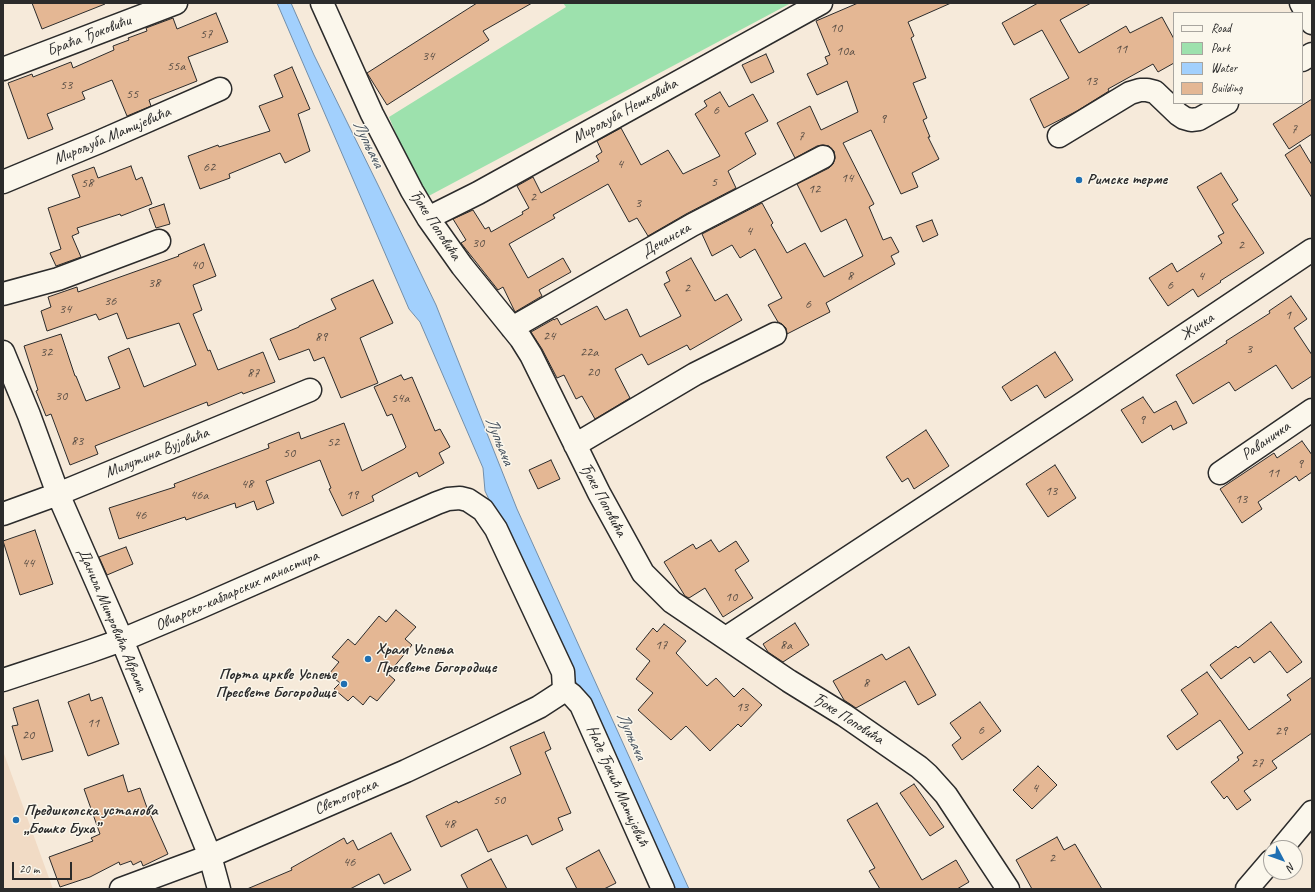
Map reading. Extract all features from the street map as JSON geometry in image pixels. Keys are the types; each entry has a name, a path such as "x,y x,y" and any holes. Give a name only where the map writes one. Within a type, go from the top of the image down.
{"street":[{"name":"Браћа Ђоковићи","path":"3,69 176,3"},
{"name":"Ђоке Поповића","path":"322,3 372,114 405,178 428,218 462,266 512,328 531,355 575,446 633,557 643,573 672,602 789,682 844,715 907,758 928,775 946,795 1008,889"},
{"name":"Мирољуба Нешковића","path":"428,218 478,193 821,3"},
{"path":"1301,3 1312,23"},
{"path":"1303,59 1312,54"},
{"name":"Мирољуба Матијевића","path":"3,182 220,89"},
{"path":"1059,136 1130,93 1140,90 1155,92 1178,114 1191,120 1199,119 1225,104"},
{"name":"Дечанска","path":"512,328 692,225 823,157"},
{"path":"3,294 58,279 159,241"},
{"name":"Жичка","path":"726,638 1082,404 1312,250"},
{"path":"575,446 695,374 775,334"},
{"name":"Данила Митровића Аврама","path":"3,352 29,415 58,494 122,640 210,856 220,889"},
{"name":"Милутина Вујовића","path":"3,514 58,494 310,390"},
{"name":"Раваничка","path":"1220,473 1312,410"},
{"name":"Овчарско-кабларских манастира","path":"3,680 122,640 437,503 448,499 460,498 468,500 484,510 496,529 563,672 564,689"},
{"name":"Светогорска","path":"121,889 210,856 318,810 480,736 539,707 564,689"},
{"name":"Наде Ђокић Матијевић","path":"564,689 581,705 663,889"},
{"path":"1289,840 1312,812"},
{"path":"1247,889 1263,870"}],"shaded area":[{"name":"Предшколска установа „Бошко Буха”","path":"3,751 53,889 3,889"}],"green space":[{"path":"563,3 791,3 423,199 389,117 566,7"}],"water":[{"path":"277,3 291,3 314,55 436,305 517,509 689,889 672,889 641,819 485,491 483,468 420,322 409,309"}],"building":[{"path":"32,3 104,3 105,4 42,29"},
{"path":"477,3 532,3 483,31 489,40 387,105 367,73"},
{"path":"858,3 951,3 908,22 914,36 911,38 926,78 913,83 927,118 923,120 930,137 928,137 939,159 912,173 918,187 901,194 871,130 843,143 874,204 869,207 883,240 891,237 899,252 891,256 895,264 826,303 830,312 787,334 786,328 778,322 768,305 782,298 755,249 740,258 732,245 712,256 702,234 762,203 773,223 771,225 787,253 805,243 824,277 863,256 846,219 821,232 797,184 829,168 833,164 835,158 834,151 829,146 817,146 795,158 777,123 810,106 821,130 858,112 847,81 817,95 807,74 828,64 825,57 830,55 816,21"},
{"path":"1038,3 1091,3 1060,20 1079,53 1126,26 1130,33 1162,17 1173,37 1173,64 1158,72 1153,64 1108,89 1109,91 1077,111 1044,128 1030,99 1069,78 1042,30 1014,45 1002,23"},
{"path":"216,13 228,42 188,57 197,81 149,100 151,106 127,116 112,80 82,92 85,99 47,114 53,129 28,139 8,83 32,74 33,77 71,62 73,68 114,50 113,46 129,40 128,38 147,31 146,28 173,18 177,29"},
{"path":"766,54 774,72 751,83 742,65"},
{"path":"292,67 310,109 298,114 310,151 285,163 280,153 229,174 230,178 200,189 188,156 218,145 219,147 270,131 259,106 283,97 274,75"},
{"path":"720,92 729,107 753,94 768,121 745,133 756,154 728,171 736,188 648,236 637,218 629,222 608,184 553,215 555,218 509,244 528,278 563,258 571,272 539,290 542,296 515,312 503,287 498,290 461,243 466,240 453,219 473,210 485,229 489,227 491,232 523,214 522,212 529,208 517,186 533,177 541,193 599,161 596,156 602,152 597,141 621,128 641,165 668,150 683,174 720,156 695,114 707,106 704,101"},
{"path":"1312,99 1312,134 1289,149 1273,124"},
{"path":"1300,145 1312,165 1312,198 1285,155"},
{"path":"131,166 136,180 142,177 152,204 121,216 120,214 77,228 79,233 72,236 81,257 56,266 50,253 61,249 48,208 80,197 72,175 94,167 98,178"},
{"path":"1221,173 1238,200 1232,204 1264,253 1198,297 1193,289 1168,306 1149,278 1172,263 1177,272 1222,243 1218,236 1224,233 1197,187"},
{"path":"164,204 170,224 156,228 149,209"},
{"path":"932,220 938,235 923,242 916,226"},
{"path":"204,244 216,276 193,285 202,310 193,314 208,351 210,350 218,370 263,352 275,382 243,394 242,392 208,406 207,402 95,446 98,454 70,465 51,414 46,416 36,391 38,390 24,346 61,334 75,376 86,401 120,388 108,357 129,348 144,387 196,365 179,323 127,339 117,313 99,320 96,314 47,331 41,311 51,307 48,297 77,287 78,292 179,256 178,255"},
{"path":"691,258 715,301 727,294 742,320 690,350 687,345 648,365 642,354 615,369 630,398 595,419 582,396 576,399 564,375 557,378 542,349 531,332 557,318 561,325 597,306 605,320 627,309 640,337 681,316 664,284 670,281 666,272"},
{"path":"373,280 393,323 360,338 378,383 341,398 324,357 314,361 309,349 279,360 270,339 336,309 331,299"},
{"path":"1291,296 1307,319 1294,328 1312,355 1312,376 1292,389 1276,365 1235,391 1229,382 1193,404 1176,375 1227,343 1226,341 1270,313 1269,311"},
{"path":"1055,352 1073,380 1045,398 1037,385 1011,401 1002,387"},
{"path":"401,375 404,380 412,377 435,431 440,429 450,447 439,453 444,463 419,477 417,472 372,496 374,501 342,516 329,489 331,488 320,460 266,481 274,503 257,510 254,501 236,508 235,503 186,520 185,517 119,539 109,508 175,487 174,484 269,448 268,444 299,432 301,439 344,423 362,471 404,449 406,447 392,414 387,416 374,387"},
{"path":"1143,397 1154,413 1176,401 1187,423 1173,430 1171,425 1142,443 1121,410"},
{"path":"926,430 949,466 914,489 908,478 902,482 886,457"},
{"path":"1302,441 1312,455 1312,472 1299,481 1296,476 1258,502 1262,509 1242,523 1220,489 1274,453 1277,458"},
{"path":"551,460 560,479 538,489 529,470"},
{"path":"1055,465 1076,498 1048,517 1026,484"},
{"path":"35,530 53,584 20,595 3,541"},
{"path":"711,540 719,552 736,541 749,561 735,570 753,598 723,617 705,588 689,598 685,596 664,562 693,544 696,549"},
{"path":"126,547 133,564 107,575 99,557"},
{"name":"Храм Успења Пресвете Богородице","path":"396,610 416,627 405,639 412,645 388,674 395,680 377,701 370,696 363,705 353,696 348,701 334,689 340,683 329,674 339,662 332,657 348,639 355,645 379,616 386,622"},
{"path":"1271,622 1302,662 1287,673 1270,651 1254,663 1250,657 1221,679 1210,665 1236,646 1238,648"},
{"path":"795,623 809,645 783,662 768,652 763,644"},
{"path":"664,624 686,641 676,653 707,686 716,678 734,697 743,688 762,705 741,727 738,724 710,751 686,726 671,740 638,710 653,693 636,679 650,661 636,649 653,628 657,632"},
{"path":"909,647 936,695 918,705 905,681 856,708 844,700 833,681 882,654 886,660"},
{"path":"1207,672 1249,730 1291,700 1287,695 1312,677 1312,733 1272,761 1277,768 1244,791 1251,800 1237,810 1227,796 1224,799 1211,782 1239,760 1237,757 1243,753 1220,720 1177,750 1167,736 1198,714 1181,690"},
{"path":"89,694 91,701 102,697 119,744 88,756 68,702"},
{"path":"38,700 53,751 22,760 12,726 18,725 13,708"},
{"path":"980,702 1001,731 962,760 952,745 961,738 950,723"},
{"path":"544,732 551,749 545,752 571,813 558,818 563,830 532,845 527,835 488,852 477,829 441,847 426,816 521,774 510,747"},
{"path":"1038,766 1057,785 1032,809 1013,790"},
{"path":"123,775 128,792 140,788 168,854 143,866 141,861 133,865 131,861 120,865 119,862 90,877 60,887 49,857 93,841 91,838 100,834 84,789"},
{"path":"914,784 944,827 930,836 900,793"},
{"path":"877,803 922,880 956,860 969,882 957,889 880,889 869,871 875,868 847,820"},
{"path":"391,833 411,870 384,884 379,874 350,889 247,889 292,870 291,868 344,838 347,844 353,840 358,850"},
{"path":"1057,837 1064,850 1075,844 1102,889 1032,889 1016,860"},
{"path":"599,850 616,883 604,889 577,889 566,868"},
{"path":"491,859 507,889 468,889 461,875"}],"place":[{"name":"Римске терме","path":"1079,180"},
{"name":"Храм Успења Пресвете Богородице","path":"368,659"},
{"name":"Порта цркве Успење Пресвете Богородице","path":"344,684"},
{"name":"Предшколска установа „Бошко Буха”","path":"16,820"}],"water label":[{"name":"Лупњача","path":"368,144"},
{"name":"Лупњача","path":"499,441"},
{"name":"Лупњача","path":"631,736"}]}
